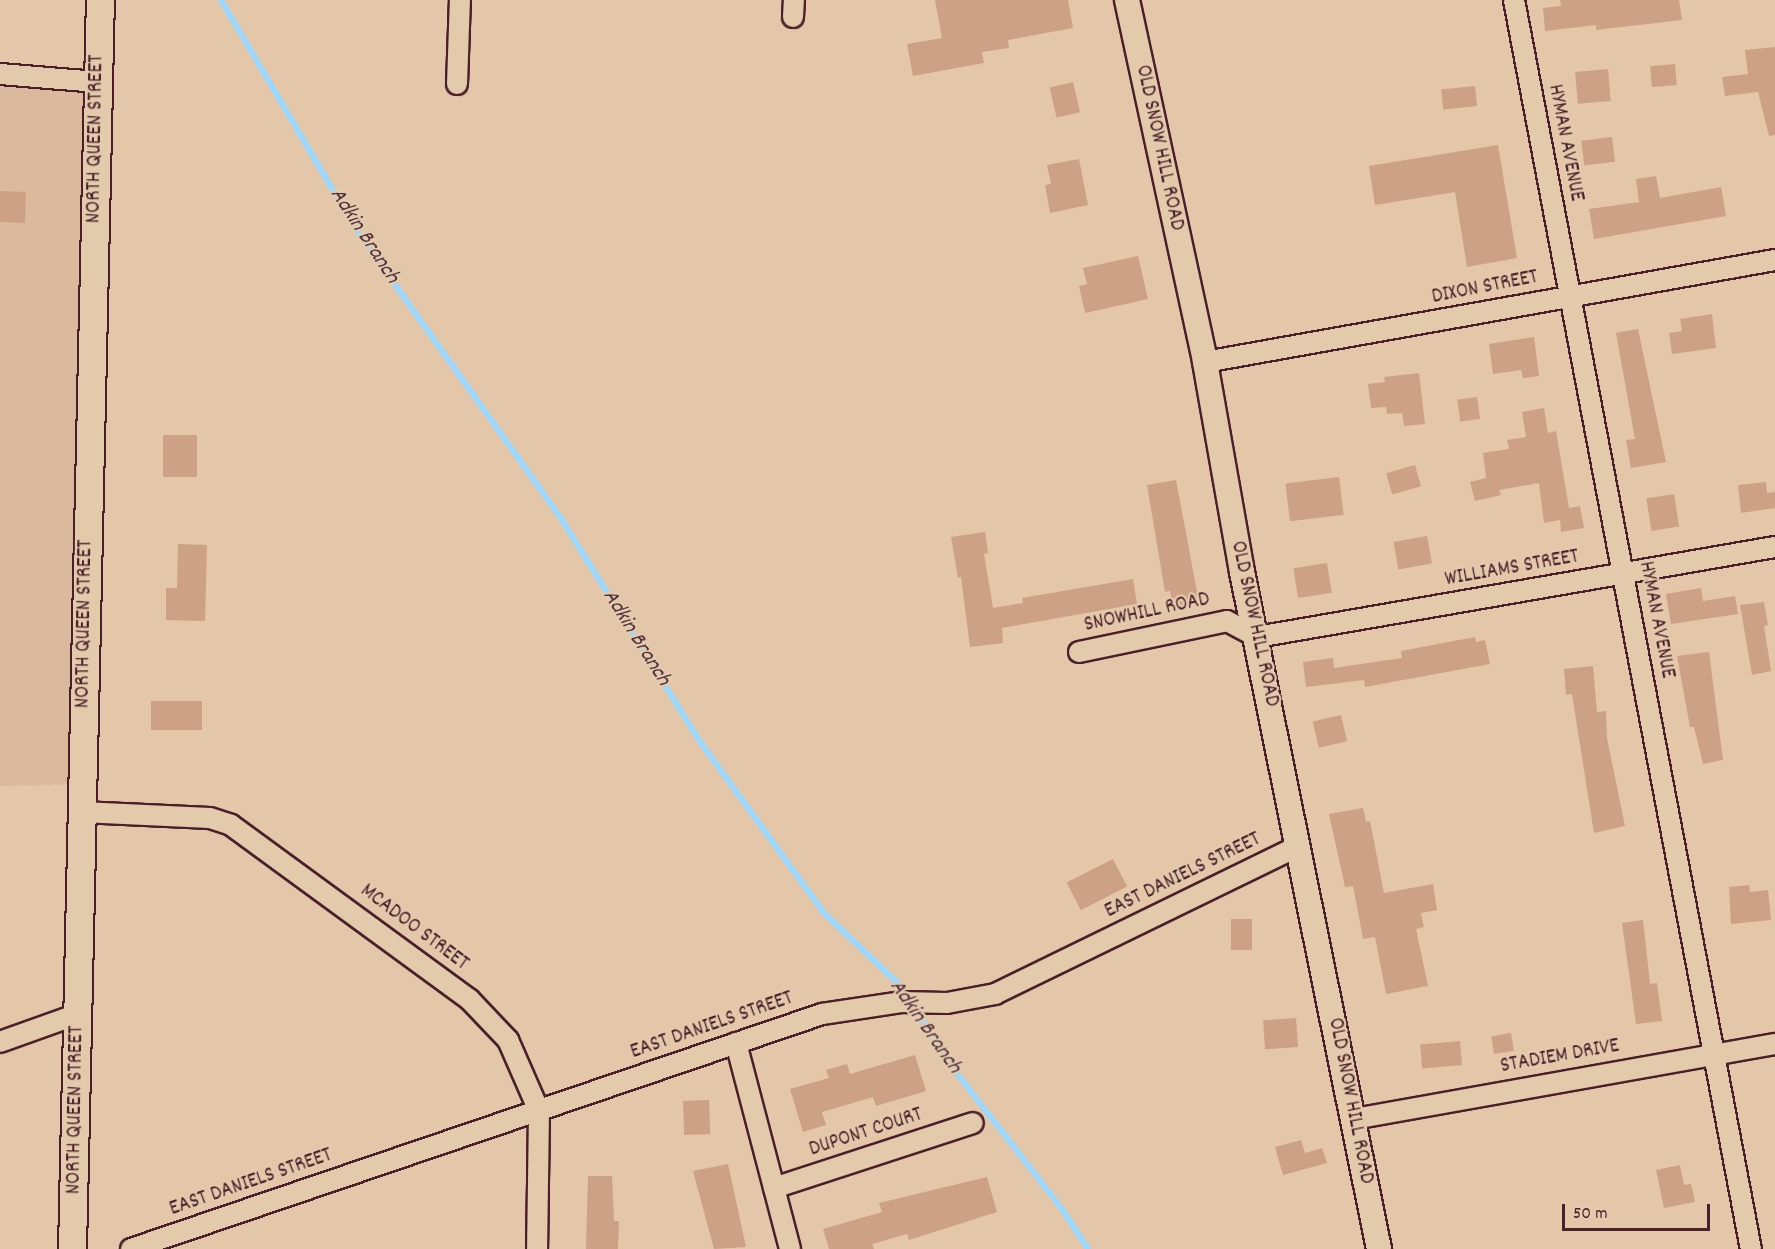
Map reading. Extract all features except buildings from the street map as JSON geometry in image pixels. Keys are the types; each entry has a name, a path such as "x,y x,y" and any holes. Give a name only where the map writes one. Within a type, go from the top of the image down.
{"main road":[{"name":"NORTH QUEEN STREET","path":"72,1249 100,0"}],"street":[{"path":"457,84 460,0"},
{"name":"OLD SNOW HILL ROAD","path":"1127,0 1204,362 1379,1249"},
{"name":"HYMAN AVENUE","path":"1514,0 1750,1249"},
{"path":"0,74 98,82"},
{"name":"DIXON STREET","path":"1204,362 1775,260"},
{"name":"WILLIAMS STREET","path":"1257,637 1775,547"},
{"name":"SNOWHILL ROAD","path":"1079,652 1227,621 1257,637"},
{"name":"MCADOO STREET","path":"81,812 210,818 247,834 469,999 508,1040 539,1111 537,1249"},
{"name":"EAST DANIELS STREET","path":"131,1249 822,1014 901,1002 947,1003 995,994 1299,846"},
{"path":"0,1042 78,1014"},
{"path":"736,1043 790,1249"},
{"name":"STADIEM DRIVE","path":"1354,1119 1775,1044"},
{"name":"DUPONT COURT","path":"774,1188 973,1123"}],"shaded area":[{"path":"0,74 98,82 82,784 0,786"}],"waterway":[{"name":"Adkin Branch","path":"221,0 359,234 562,520 701,743 824,913 900,985 908,997"},
{"name":"Adkin Branch","path":"913,1006 955,1071 1062,1209 1088,1249"}]}
